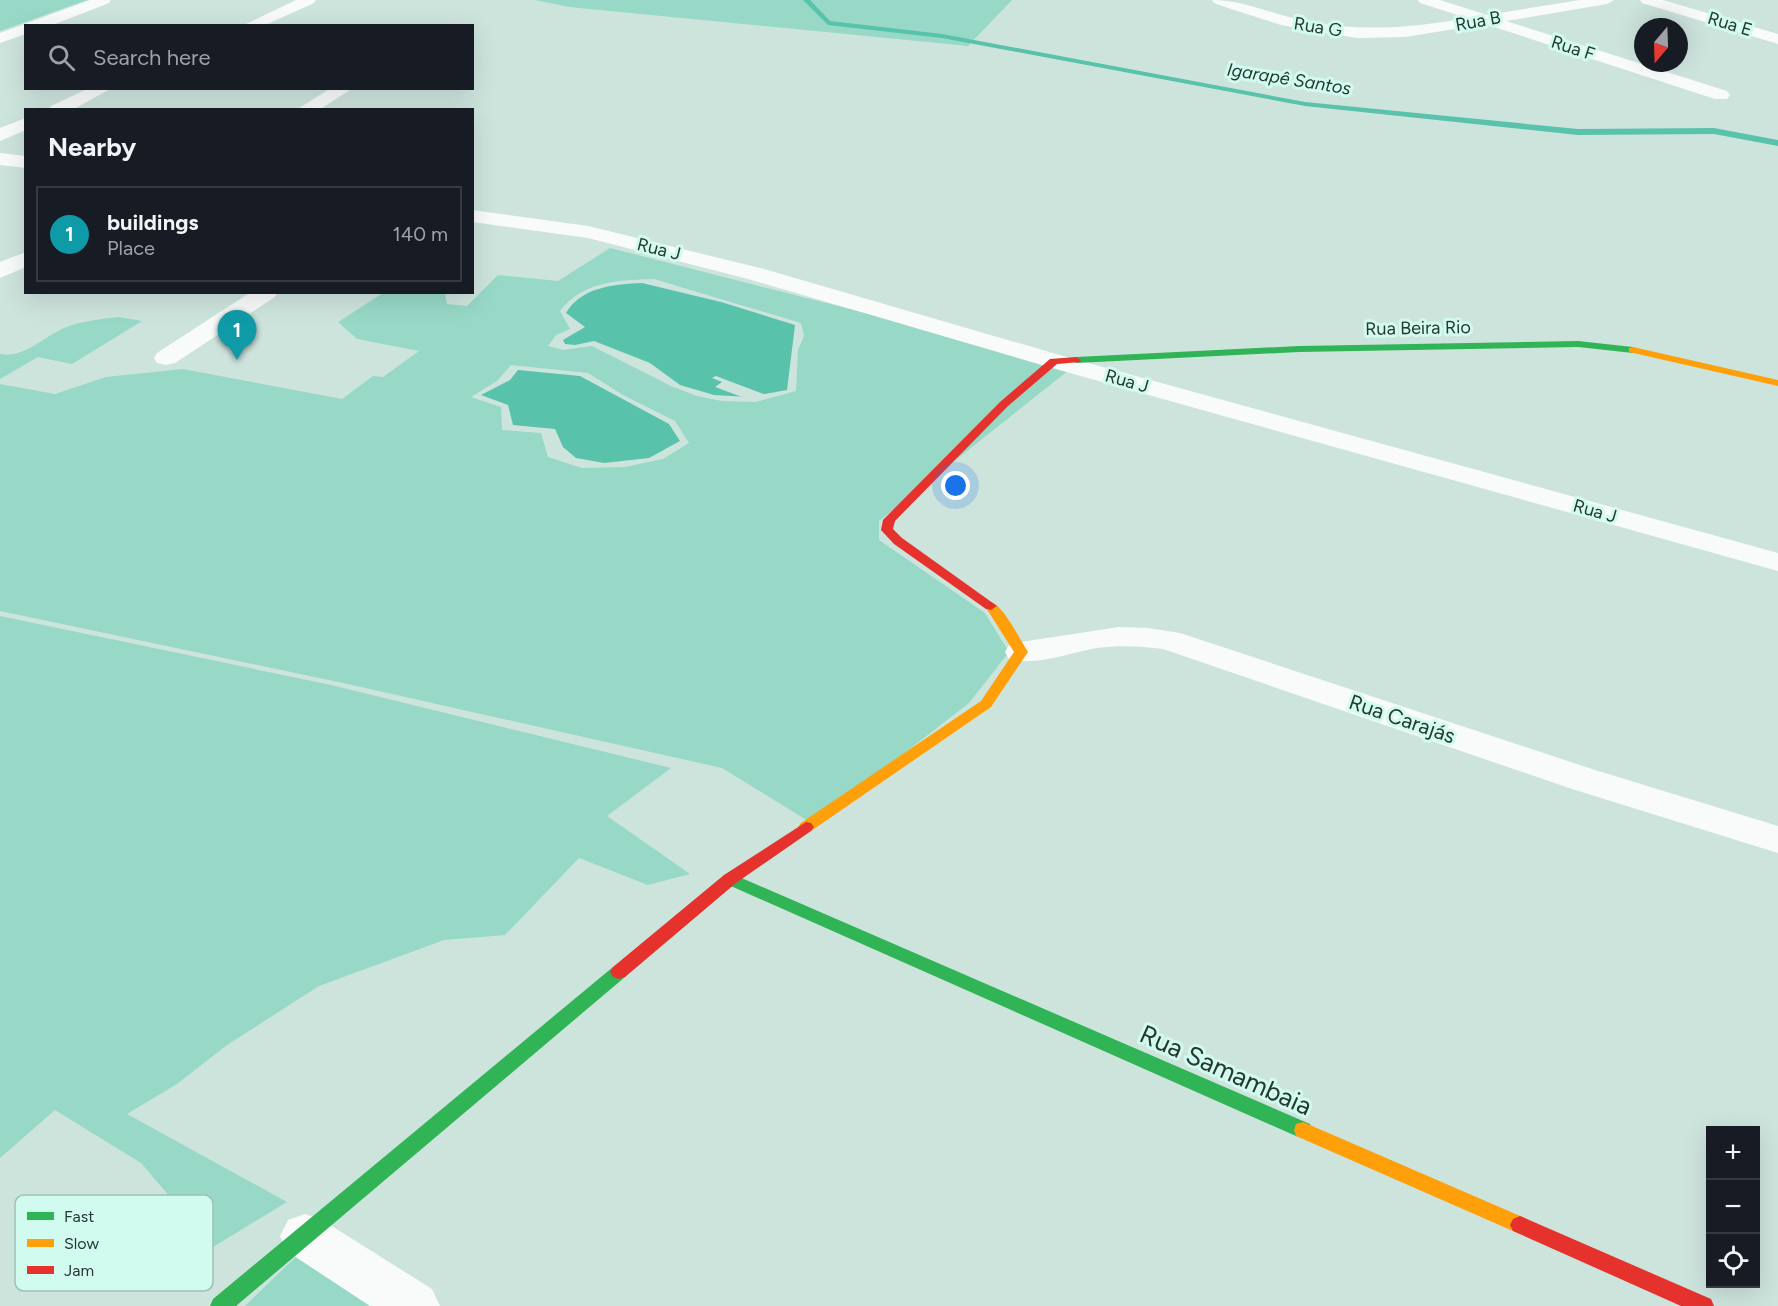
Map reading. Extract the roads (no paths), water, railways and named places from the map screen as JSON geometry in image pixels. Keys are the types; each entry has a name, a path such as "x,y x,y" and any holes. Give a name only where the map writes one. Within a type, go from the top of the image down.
{"street":[{"path":"39,24 104,0"},
{"path":"254,24 309,0"},
{"name":"Rua G","path":"1219,0 1268,18 1324,30 1359,33 1420,31"},
{"name":"Rua F","path":"1425,0 1720,95"},
{"name":"Rua B","path":"1420,31 1607,0"},
{"name":"Rua E","path":"1647,0 1778,39"},
{"path":"1,37 24,30"},
{"path":"1,37 24,39"},
{"path":"61,108 100,90"},
{"path":"309,108 341,90"},
{"path":"0,135 24,124"},
{"path":"0,159 24,162"},
{"name":"Rua J","path":"474,216 567,228 756,274 1054,361 1778,562"},
{"path":"0,271 24,259"},
{"path":"166,358 264,294"},
{"name":"Rua Beira Rio","path":"1054,361 1299,349 1578,344 1647,351 1778,383"},
{"path":"220,1306 730,879 986,704 1021,651 1012,641 995,610 944,570 898,543 887,530 889,520 900,507 1004,404 1054,361"},
{"name":"Rua Carajás","path":"1021,651 1038,652 1092,639 1135,635 1168,640 1582,779 1778,840"},
{"name":"Rua Samambaia","path":"730,879 1704,1306"},
{"path":"305,1236 414,1306"}],"waterway":[{"name":"Igarapê Santos","path":"806,0 828,23 942,36 1305,104 1578,132 1714,131 1778,143"}],"place":[{"name":"buildings","path":"237,360"}]}
